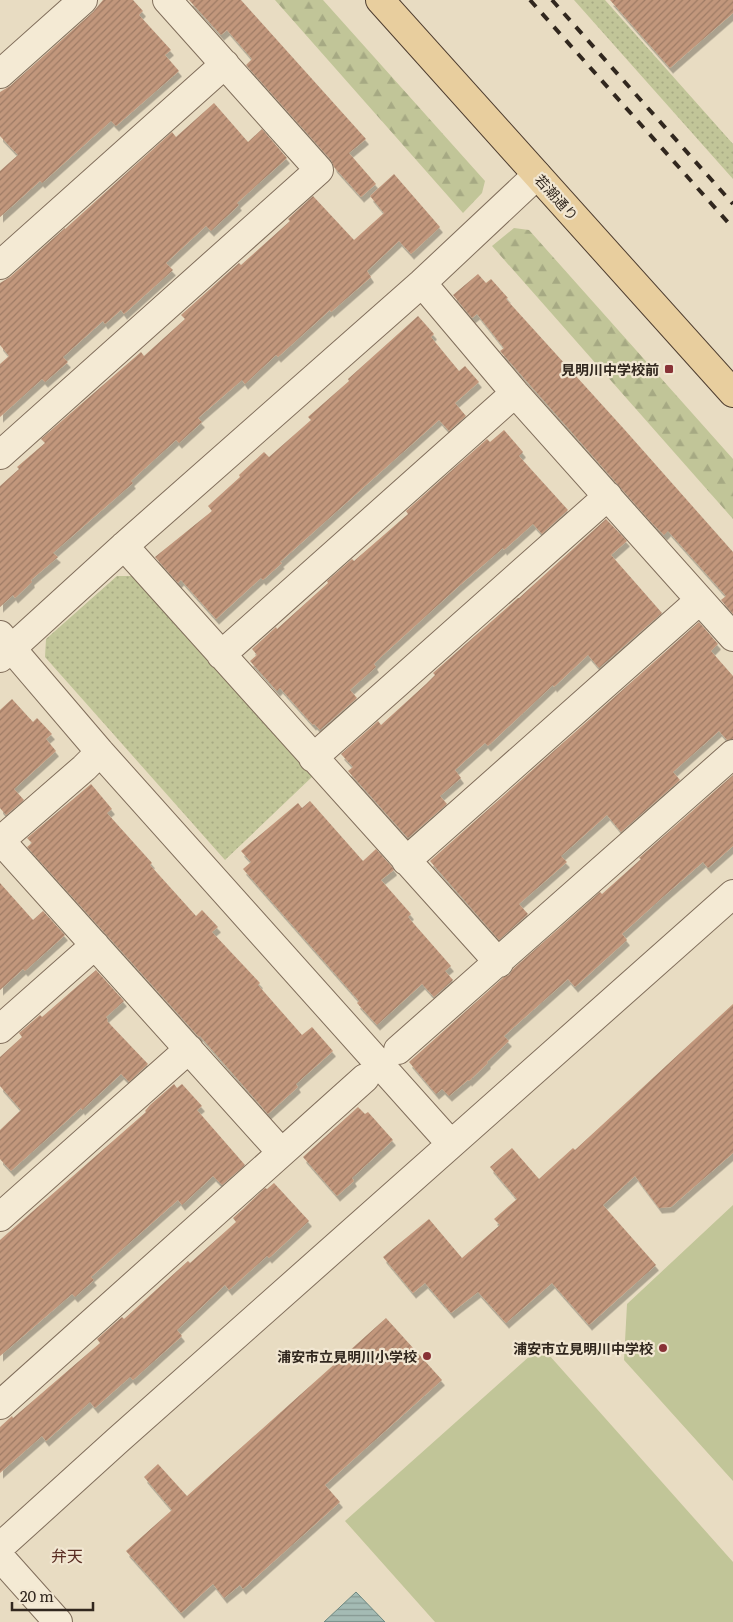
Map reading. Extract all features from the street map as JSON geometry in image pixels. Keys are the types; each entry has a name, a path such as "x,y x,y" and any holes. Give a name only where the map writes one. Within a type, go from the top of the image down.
{"main road":[{"name":"若潮通り","path":"380,0 733,393"}],"street":[{"path":"0,74 82,0"},
{"path":"3,445 319,170 167,0"},
{"path":"0,265 225,64"},
{"path":"450,1144 4,647 124,546 422,284 537,175"},
{"path":"422,284 515,392 733,637"},
{"path":"221,655 515,392"},
{"path":"313,758 608,496"},
{"path":"124,546 498,963"},
{"path":"406,861 700,600"},
{"path":"100,752 0,841 281,1152"},
{"path":"398,1050 733,754"},
{"path":"0,1547 450,1144 733,894"},
{"path":"0,1029 95,945"},
{"path":"0,1218 189,1050"},
{"path":"0,1405 365,1078"},
{"path":"0,1557 58,1622"}],"green space":[{"path":"275,0 323,0 485,181 482,193 463,213"},
{"path":"574,0 605,0 733,144 733,179"},
{"path":"514,228 529,230 733,459 733,519 492,246"},
{"path":"117,576 135,576 313,776 225,860 45,657 46,639"},
{"path":"733,1205 733,1481 624,1360 627,1304"},
{"path":"541,1346 733,1562 733,1622 435,1622 345,1521"}],"water":[{"path":"356,1592 385,1622 324,1622"}],"building":[{"path":"103,0 133,0 143,11 139,15 171,50 165,55 179,71 116,126 111,121 42,183 40,181 0,217 0,171 18,155 0,136 0,92 10,86 93,12"},
{"path":"189,0 241,0 366,139 349,153 376,184 361,197 334,167 331,160 246,65 252,59 227,30 221,35"},
{"path":"610,0 733,0 733,13 670,68"},
{"path":"214,103 248,142 262,129 287,158 237,203 239,205 211,231 206,226 166,263 173,270 124,314 121,310 105,324 103,321 63,357 68,362 45,382 42,379 0,417 0,364 9,356 0,345 0,283 10,277 65,229 172,132 176,137"},
{"path":"394,174 440,227 411,254 399,241 367,271 371,277 331,312 330,310 278,357 276,355 245,384 242,380 198,418 202,422 179,443 176,440 131,481 133,483 53,553 58,557 31,580 32,582 15,598 13,595 0,607 0,486 19,469 17,467 45,443 41,439 141,352 144,356 185,319 181,315 239,263 241,265 290,221 288,219 313,196 354,240 384,213 370,196"},
{"path":"478,274 486,283 491,279 508,298 506,299 733,552 733,614 721,600 726,596 668,531 664,535 650,521 500,351 504,348 477,314 472,318 453,295"},
{"path":"418,316 434,334 431,337 459,371 465,366 479,382 455,403 466,416 449,431 439,420 280,562 282,563 263,580 261,578 216,619 181,580 178,583 155,557 212,511 208,506 240,477 239,475 264,452 269,457 311,420 308,417"},
{"path":"504,430 523,452 519,456 568,510 542,534 533,524 460,585 374,664 376,667 350,690 357,698 320,730 313,725 280,688 277,691 250,661 257,655 252,649 276,627 277,629 352,559 354,561 408,514 406,511 487,439 490,442"},
{"path":"606,519 627,541 611,555 662,613 599,668 588,655 488,746 485,743 455,770 461,778 440,796 447,804 408,838 348,771 353,767 341,754 378,721 381,725 435,675 433,673"},
{"path":"699,622 718,644 711,651 733,676 733,739 727,740 719,731 673,772 680,780 621,832 607,815 561,856 567,862 519,904 528,914 499,940 430,861"},
{"path":"12,699 33,722 37,718 52,734 46,739 56,751 14,789 24,800 6,815 0,808 0,710"},
{"path":"733,775 733,846 708,868 703,862 664,896 622,934 627,940 575,987 568,979 504,1036 509,1041 469,1081 449,1096 442,1089 436,1094 409,1062 600,892 602,894 641,859 639,858"},
{"path":"91,784 112,809 107,813 152,863 150,865 196,916 202,910 218,927 212,932 260,983 258,985 302,1035 312,1027 333,1051 296,1084 298,1087 268,1114 200,1036 27,847 32,843 27,838"},
{"path":"310,801 363,861 376,849 393,868 394,870 381,880 411,914 408,917 451,966 445,971 453,980 434,997 422,984 377,1025 357,1003 359,1001 243,869 251,862 241,851 298,803 302,808"},
{"path":"0,883 33,920 43,911 65,935 25,971 23,969 0,990"},
{"path":"96,970 124,1001 106,1017 107,1021 148,1064 129,1082 121,1074 11,1171 0,1159 0,1130 21,1110 0,1086 0,1057 22,1037 19,1033 40,1015 42,1017"},
{"path":"733,1004 733,1153 671,1207 659,1208 635,1176 603,1205 656,1265 589,1325 552,1283 506,1323 478,1292 451,1313 425,1283 413,1293 383,1257 429,1219 462,1258 500,1225 494,1219 517,1199 490,1167 512,1148 539,1179 573,1148 575,1150"},
{"path":"174,1084 177,1088 182,1084 202,1106 197,1110 245,1165 222,1185 213,1176 182,1205 178,1200 91,1277 94,1280 75,1297 72,1294 0,1356 0,1240 146,1112 150,1105"},
{"path":"358,1107 365,1114 368,1112 393,1140 352,1178 354,1181 337,1196 303,1157"},
{"path":"274,1183 309,1221 269,1258 267,1256 229,1290 225,1285 177,1330 182,1336 133,1380 130,1377 95,1408 90,1402 46,1441 42,1436 0,1473 0,1427 100,1343 97,1339 122,1317 124,1319 188,1261 190,1263 236,1222 233,1218 265,1188 267,1189"},
{"path":"386,1318 442,1380 325,1485 340,1502 243,1589 240,1585 224,1598 213,1584 181,1613 126,1551 172,1510 144,1477 158,1464 187,1496"}],"railway":[{"path":"530,0 733,228"},
{"path":"552,0 733,204"}],"place":[{"name":"見明川中学校前","path":"669,369"},
{"name":"浦安市立見明川中学校","path":"663,1348"},
{"name":"浦安市立見明川小学校","path":"427,1356"}],"district":[{"name":"弁天","path":"67,1555"}]}
